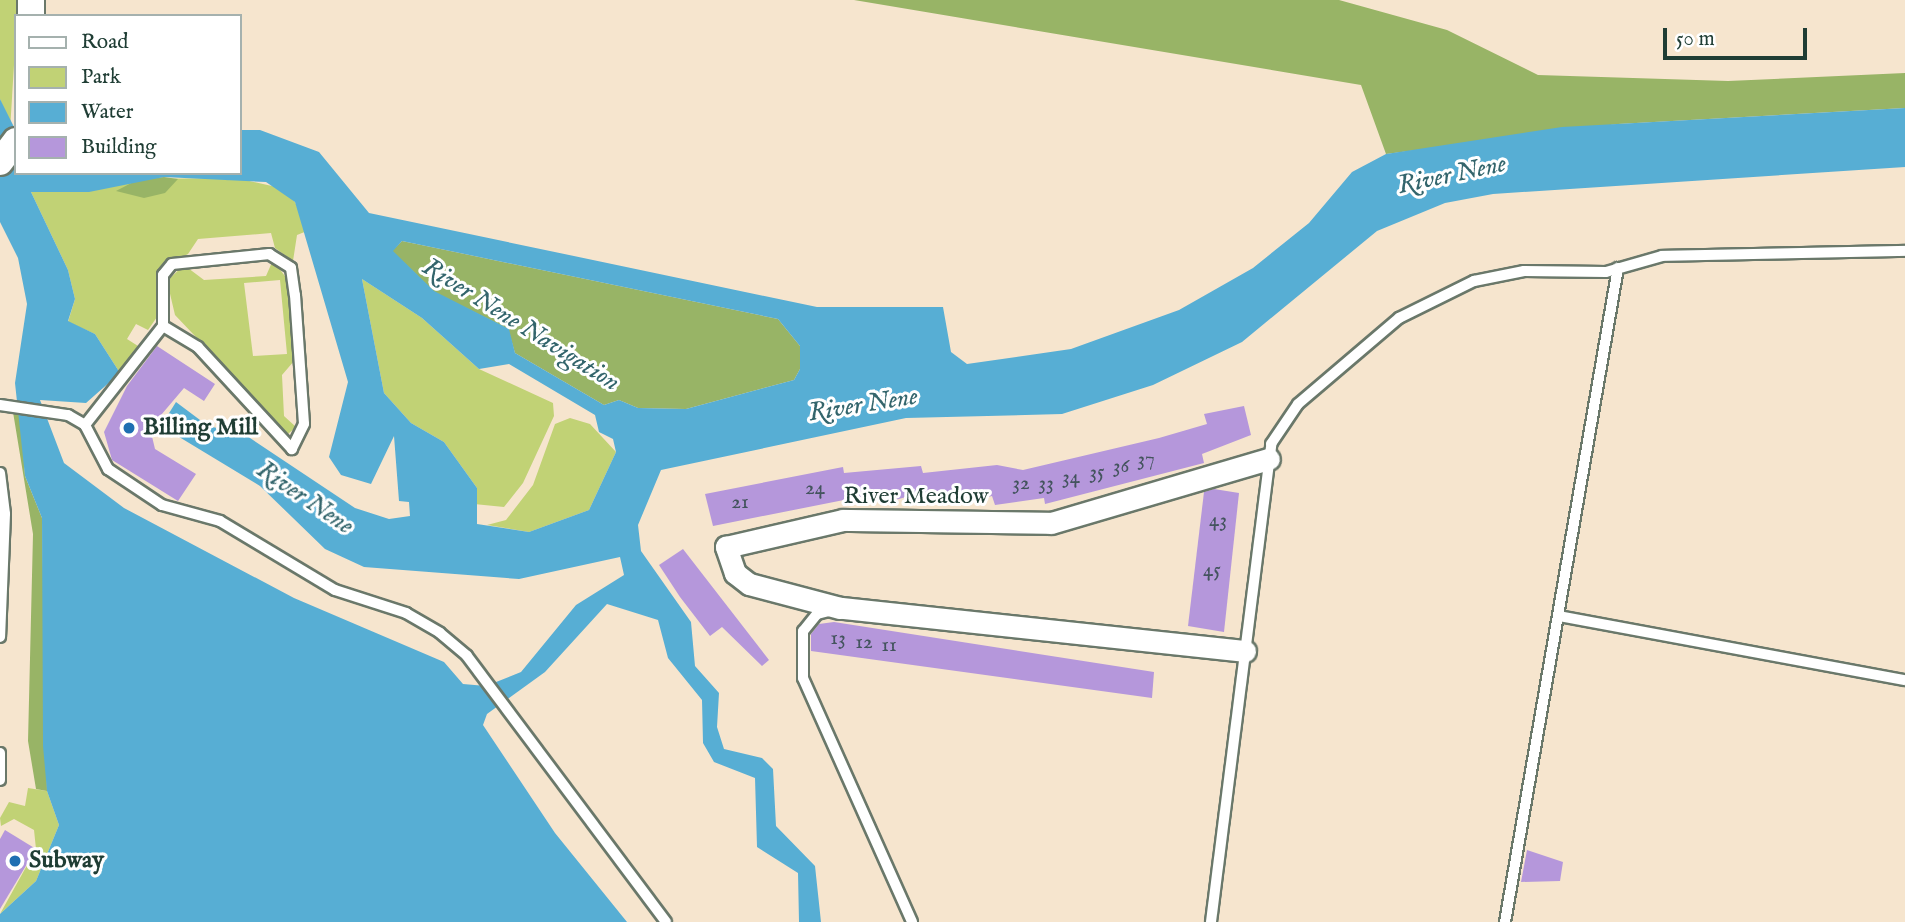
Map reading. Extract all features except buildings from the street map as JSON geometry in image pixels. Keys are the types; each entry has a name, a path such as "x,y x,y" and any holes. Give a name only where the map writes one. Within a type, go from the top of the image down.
{"street":[{"path":"0,162 14,144"},
{"name":"River Meadow","path":"1245,651 840,608 748,584 735,573 726,547 843,520 1052,523 1269,459"}],"lane":[{"path":"1211,922 1269,459 1280,422 1398,318 1435,295 1524,271 1618,268 1682,255 1905,251"},
{"path":"85,425 111,396 163,326 163,275 172,264 269,254 287,263 304,424 292,449 198,346 163,326"},
{"path":"1505,922 1618,268"},
{"path":"0,405 12,403 52,410 85,425 108,469 162,505 220,521 335,590 406,613 440,633 485,679 666,922"},
{"path":"0,473 5,513 0,637"},
{"path":"840,608 817,614 803,631 803,678 912,922"},
{"path":"1559,616 1905,680"},
{"path":"0,753 0,780"}],"green space":[{"path":"0,0 18,0 17,14 14,14 10,130 0,99"},
{"path":"854,0 1339,0 1447,30 1538,75 1728,81 1905,73 1905,108 1618,124 1386,154 1361,85"},
{"path":"236,178 281,188 295,202 307,231 297,235 293,261 275,248 271,233 198,239 188,254 160,268 157,317 148,330 136,324 127,339 138,346 120,373 95,334 68,322 75,299 68,270 31,192 139,179"},
{"path":"139,179 178,179 165,193 144,198 116,191"},
{"path":"402,241 778,319 800,346 800,369 794,380 686,409 638,408 619,400 604,405 515,353 508,329 434,292 392,251"},
{"path":"273,260 287,279 294,361 282,375 284,416 296,427 288,434 175,315 167,281 184,265 204,280 266,276","holes":["280,280 287,354 253,356 244,283"]},
{"path":"362,279 422,318 479,369 553,403 554,416 523,483 504,507 474,504 477,488 444,442 411,423 384,393"},
{"path":"13,412 21,414 25,476 42,518 47,791 36,789 28,741 33,534"},
{"path":"570,418 590,424 616,452 589,510 529,532 487,525 506,520 533,485 555,424"},
{"path":"28,788 47,791 59,825 36,881 0,914 36,849 34,830 14,819 1,826 0,818 9,802 25,806"}],"water":[{"name":"River Nene","path":"0,99 14,127 14,175 242,175 242,130 260,130 319,152 369,213 817,307 943,307 951,352 967,364 1071,349 1179,310 1253,268 1309,223 1352,172 1386,154 1562,127 1905,108 1905,167 1493,194 1445,203 1377,231 1242,342 1153,385 1062,414 906,418 661,470 638,525 641,551 691,622 695,666 719,693 717,727 724,749 762,758 773,769 776,826 815,866 821,922 799,922 798,873 757,847 755,778 714,762 703,743 702,700 668,658 658,620 607,604 545,672 487,714 483,725 555,833 627,922 0,922 0,914 36,881 59,825 47,791 43,746 42,518 25,476 15,383 27,304 18,258 0,222","holes":["164,177 266,182 295,202 348,382 329,457 341,475 371,484 394,436 399,501 409,502 410,516 389,519 355,508 244,434 208,426 176,402 161,426 260,486 325,549 364,567 519,579 620,557 624,575 576,605 521,672 486,686 463,684 444,662 294,598 124,508 64,463 40,400 86,403 120,373 95,334 68,321 75,299 68,270 31,192 89,192","402,241 778,319 800,346 800,369 794,380 686,409 638,408 619,400 604,405 515,353 509,329 434,291 393,251","362,279 422,318 479,369 509,364 595,415 599,432 613,439 616,452 589,510 529,532 477,524 477,488 444,442 411,423 384,393"]}],"place":[{"name":"Billing Mill","path":"129,428"},
{"name":"Subway","path":"15,861"}],"water label":[{"name":"River Nene Navigation","path":"521,325"}]}
